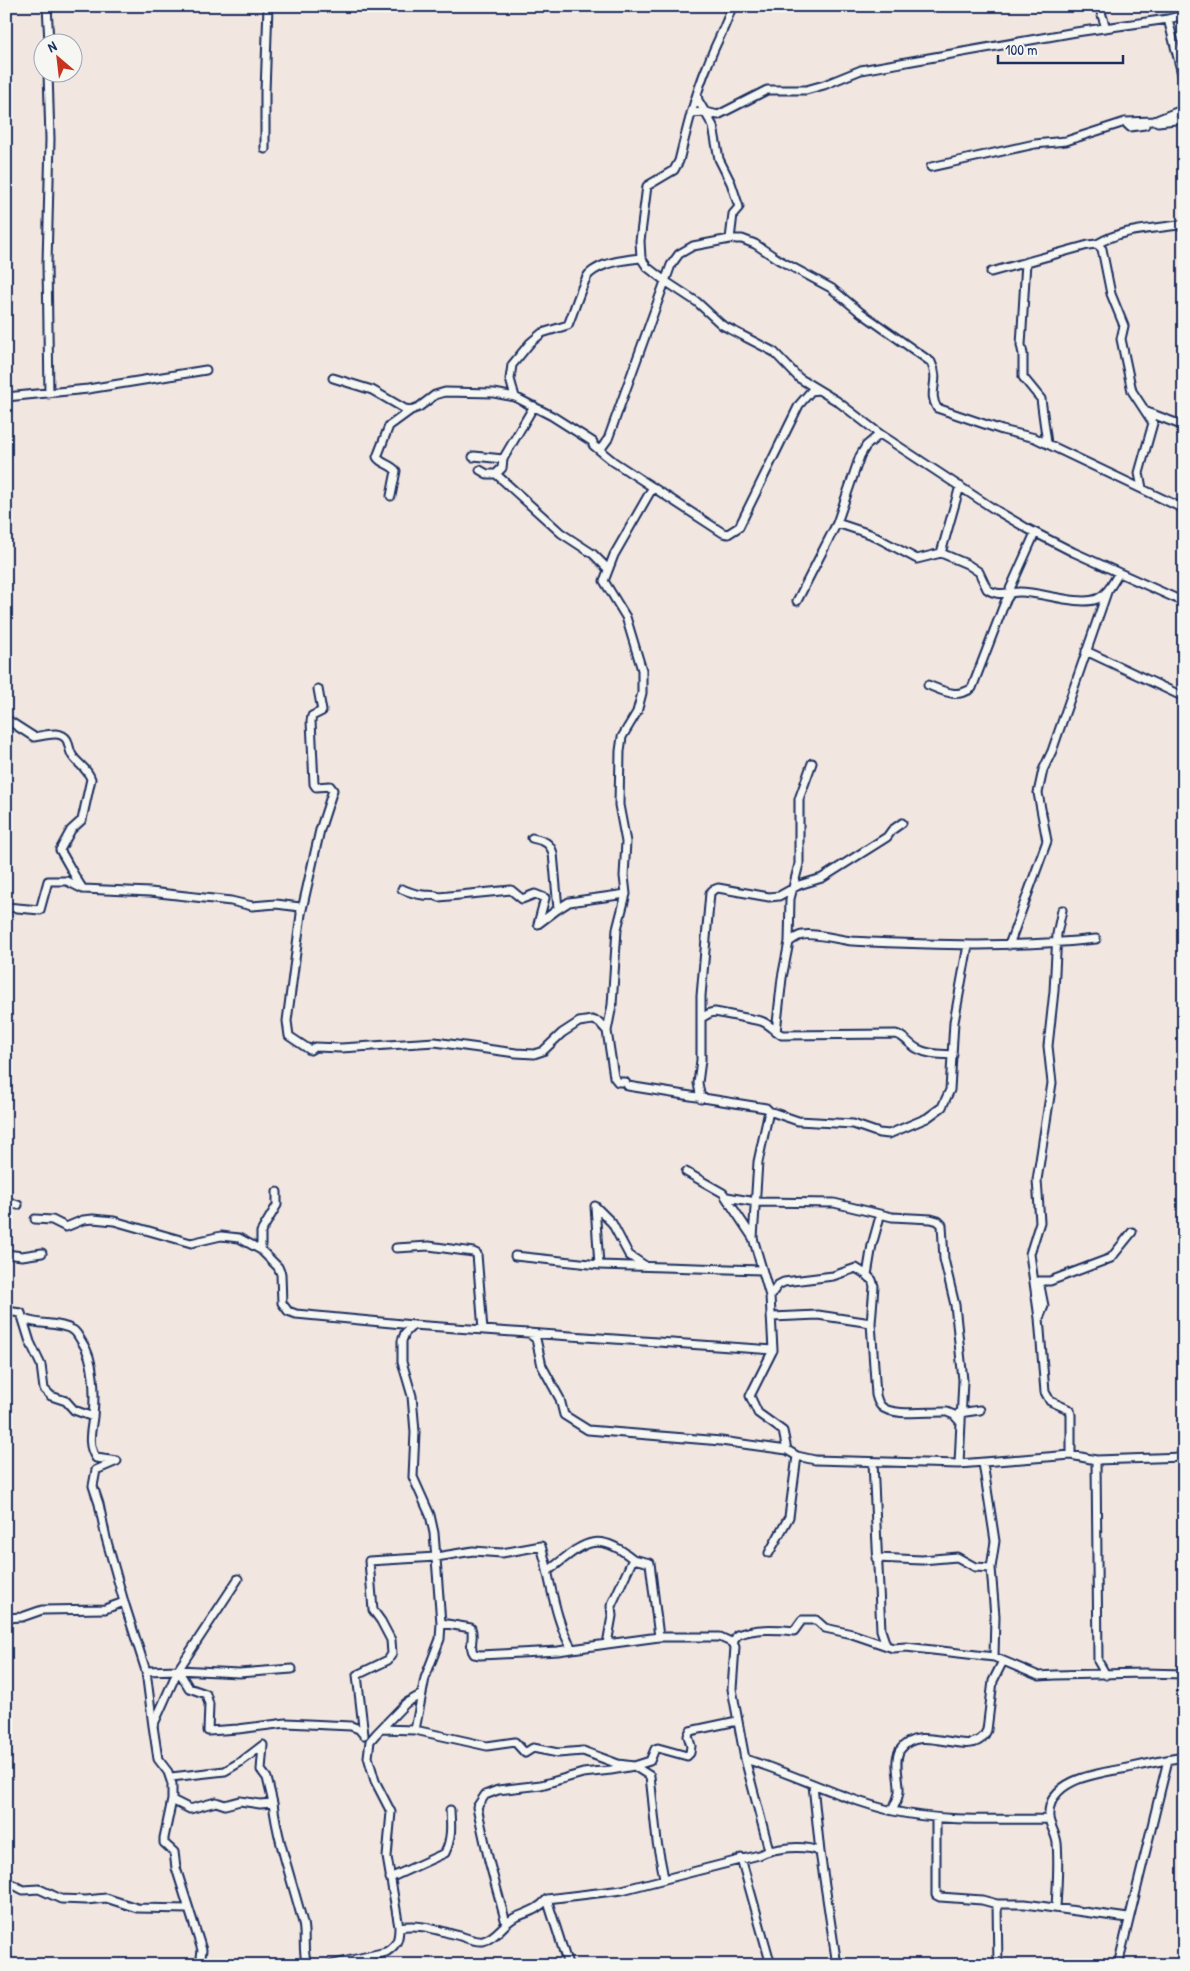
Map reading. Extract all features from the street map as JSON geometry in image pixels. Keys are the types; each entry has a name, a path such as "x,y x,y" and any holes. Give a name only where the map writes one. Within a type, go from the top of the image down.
{"street":[{"path":"47,6 48,32"},
{"path":"265,149 268,6"},
{"path":"732,6 728,20 708,63 697,93 679,161 674,170 647,186 640,241 641,258 647,267 697,302 722,325 774,352 799,378 838,400 880,434 994,509 1034,533 1184,602"},
{"path":"1099,6 1106,28"},
{"path":"691,113 706,112 718,114 767,90 806,90 861,70 1184,15"},
{"path":"1168,19 1184,82"},
{"path":"48,82 50,139 47,264 49,394"},
{"path":"697,93 698,100 713,126 719,159 731,183 739,207 733,214 730,239"},
{"path":"931,167 1035,144 1066,141 1125,122 1154,121 1184,109"},
{"path":"1125,122 1130,127 1136,127 1184,119"},
{"path":"991,272 1097,244 1110,237 1140,228 1184,224"},
{"path":"600,450 608,438 670,264 679,254 692,246 730,239 742,239 755,244 778,260 823,283 860,312 931,362 935,369 936,379 932,395 933,402 937,408 1002,430 1035,438 1184,509"},
{"path":"1097,244 1102,249 1111,294 1124,326 1121,339 1132,391 1153,423 1139,473 1142,488"},
{"path":"515,398 510,379 512,365 530,343 542,333 568,325 588,274 614,261 641,258"},
{"path":"1026,262 1020,345 1023,354 1023,377 1041,399 1047,443"},
{"path":"6,397 49,394 146,381 206,370"},
{"path":"333,378 372,390 405,409 411,410"},
{"path":"391,496 396,471 394,468 379,461 377,457 389,426 435,395 445,392 494,393 515,398 552,416 593,442 593,445 614,462 723,534 728,534 734,532 739,527 798,404 811,391 818,390"},
{"path":"496,474 502,468 503,459 534,406"},
{"path":"1147,412 1184,426"},
{"path":"797,601 837,523 860,456 866,446 880,434"},
{"path":"473,457 503,459"},
{"path":"480,470 487,474 496,474 561,533 593,554 608,569"},
{"path":"941,553 960,486"},
{"path":"653,487 608,569 604,581 626,617 642,670 642,693 637,712 622,738 620,751 619,805 625,834 624,876 626,894 617,929 612,1005 607,1031 614,1077 618,1082 625,1082 628,1086 766,1108 769,1111 798,1121 853,1124 879,1133 888,1134 928,1118 942,1107 950,1090 954,1022 968,945"},
{"path":"837,523 870,534 917,559 941,553 967,564 978,572 983,584 992,593 1010,594 1020,592 1085,600 1097,599 1107,592"},
{"path":"928,685 951,694 966,693 972,688 1034,533"},
{"path":"1009,945 1046,841 1038,793 1043,770 1052,751 1107,592 1119,573"},
{"path":"1086,651 1184,697"},
{"path":"318,689 322,711 312,716 311,721 314,784 316,786 330,786 332,790 320,830 301,914 287,1021 289,1036 310,1050 315,1047 341,1048 435,1042 534,1054 543,1052 562,1033 579,1022 592,1020 599,1022 607,1031"},
{"path":"6,719 34,737 56,733 67,738 72,755 89,774 91,779 82,820 71,830 60,850 73,876 83,889"},
{"path":"776,1032 782,978 789,942 791,890 799,864 799,799 812,763"},
{"path":"701,1099 698,1083 701,1060 701,996 710,893 718,888 769,897 779,896 799,885 822,878 886,837 902,823"},
{"path":"532,838 547,842 553,853 558,909"},
{"path":"6,908 40,910 48,881 66,881 83,889 150,892 231,901 252,906 294,905 300,907 301,914"},
{"path":"402,889 415,894 439,897 511,890 522,899 536,894 545,898 538,924 570,902 626,894"},
{"path":"1062,910 1048,1046 1052,1083 1037,1180 1040,1222 1030,1254 1039,1318 1045,1392 1050,1402 1070,1410 1071,1455"},
{"path":"789,942 807,934 852,941 968,945 1057,944 1096,939"},
{"path":"702,1017 715,1012 766,1022 782,1035 896,1034 903,1036 918,1050 929,1054 953,1055"},
{"path":"753,1238 758,1162 769,1111"},
{"path":"686,1172 723,1193 753,1238 770,1296 773,1350 750,1396 758,1413 783,1431 786,1450"},
{"path":"261,1250 261,1232 264,1224 278,1205 277,1192"},
{"path":"727,1197 756,1202 825,1202 892,1217 938,1221 942,1225 944,1260 954,1304 963,1380 959,1464"},
{"path":"6,1201 18,1205"},
{"path":"599,1264 595,1206 612,1224 629,1255 644,1265"},
{"path":"35,1219 52,1220 66,1226 83,1220 114,1221 152,1230 182,1242 199,1242 221,1236 240,1238 261,1250 278,1267 281,1274 282,1303 288,1311 296,1314 413,1325 773,1350"},
{"path":"867,1275 872,1245 879,1220"},
{"path":"1039,1318 1044,1306 1039,1281 1050,1281 1111,1258 1132,1232"},
{"path":"396,1248 429,1246 477,1254 479,1259 480,1313 483,1330"},
{"path":"6,1254 22,1256 42,1253"},
{"path":"515,1256 599,1264 761,1270"},
{"path":"1184,1265 1184,1270"},
{"path":"770,1296 778,1285 784,1282 833,1276 856,1268 867,1275 874,1286 871,1323 876,1395 880,1405 894,1412 938,1411 954,1415 980,1410"},
{"path":"6,1311 21,1313 24,1319 30,1342 41,1365 44,1390 52,1396 66,1401 74,1410 93,1417"},
{"path":"772,1317 818,1314 871,1323"},
{"path":"24,1319 38,1323 55,1323 75,1331 88,1350 90,1357 93,1370 91,1450 96,1458 117,1460 96,1470 93,1486 124,1602 146,1671 158,1759 171,1777 172,1800 164,1843 174,1852 176,1868 202,1950 200,1965"},
{"path":"413,1325 405,1333 401,1352 412,1396 415,1432 413,1477 430,1515 436,1557 441,1623 440,1639 431,1660 415,1730"},
{"path":"529,1333 536,1339 542,1366 560,1398 564,1415 588,1430 786,1450 797,1456 815,1460 959,1464 1071,1455 1096,1460 1184,1457"},
{"path":"954,1415 961,1423"},
{"path":"769,1553 789,1517 797,1456"},
{"path":"1096,1460 1098,1661 1106,1674"},
{"path":"873,1462 876,1558 881,1630 886,1645"},
{"path":"984,1463 995,1541 991,1568 995,1616 994,1657"},
{"path":"541,1546 548,1571 586,1544 598,1541 620,1548 633,1559 650,1563 659,1637"},
{"path":"364,1735 357,1674 388,1660 392,1654 392,1640 382,1621 373,1610 369,1561 436,1557 473,1551 502,1554 541,1546"},
{"path":"541,1546 556,1614 563,1633 572,1649"},
{"path":"876,1558 922,1560 957,1557 975,1567 991,1568"},
{"path":"607,1644 612,1616 611,1606 633,1559"},
{"path":"153,1726 178,1670 238,1579"},
{"path":"6,1618 22,1617 42,1610 105,1608 124,1602"},
{"path":"769,1850 745,1759 732,1689 735,1647 733,1643 737,1635 748,1631 771,1628 794,1631 802,1620 816,1620 825,1628 852,1634 893,1648 906,1647 994,1657 1045,1677 1055,1675 1144,1673 1184,1674"},
{"path":"441,1623 471,1628 471,1649 474,1654 534,1653 659,1637 720,1637 733,1643"},
{"path":"892,1810 899,1792 898,1758 900,1750 906,1745 927,1737 966,1744 978,1742 984,1738 987,1730 993,1681 1003,1661"},
{"path":"146,1671 178,1670 238,1674 292,1669"},
{"path":"178,1670 189,1688 206,1694 209,1704 208,1730 238,1729 286,1722 351,1726 359,1729 370,1741"},
{"path":"330,1965 347,1963 386,1952 394,1947 399,1939 399,1927 390,1878 387,1847 391,1812 375,1781 368,1757 370,1741 406,1703 422,1694"},
{"path":"506,1923 477,1807 484,1794 498,1790 540,1785 583,1773 634,1766 650,1760 655,1749 658,1748 687,1756 690,1753 691,1746 688,1736 690,1731 737,1721"},
{"path":"381,1729 415,1730 487,1746 515,1742 525,1753 534,1748 558,1753 583,1751 618,1764 634,1766 650,1776 664,1878"},
{"path":"171,1777 225,1770 242,1761 263,1745 262,1770 267,1778 284,1858 304,1925 304,1956 307,1965"},
{"path":"1056,1908 1057,1845 1055,1833 1049,1819 1051,1804 1057,1793 1063,1787 1097,1773 1184,1757"},
{"path":"745,1759 813,1785 892,1810 936,1818 1049,1819"},
{"path":"1118,1965 1168,1760"},
{"path":"813,1785 820,1852 837,1965"},
{"path":"172,1800 190,1808 216,1802 224,1805 240,1801 260,1804 273,1803"},
{"path":"390,1878 445,1853 452,1828 450,1810"},
{"path":"936,1818 936,1895 940,1897 982,1900 997,1904 1025,1904 1128,1918"},
{"path":"399,1927 412,1924 421,1925 482,1941 490,1938 506,1923 533,1912 547,1899 622,1890 726,1864 776,1848 812,1849 820,1852"},
{"path":"741,1858 771,1965"},
{"path":"6,1882 23,1890 39,1889 61,1899 86,1900 106,1898 137,1908 188,1909"},
{"path":"547,1899 568,1965"},
{"path":"997,1904 998,1965"}]}
